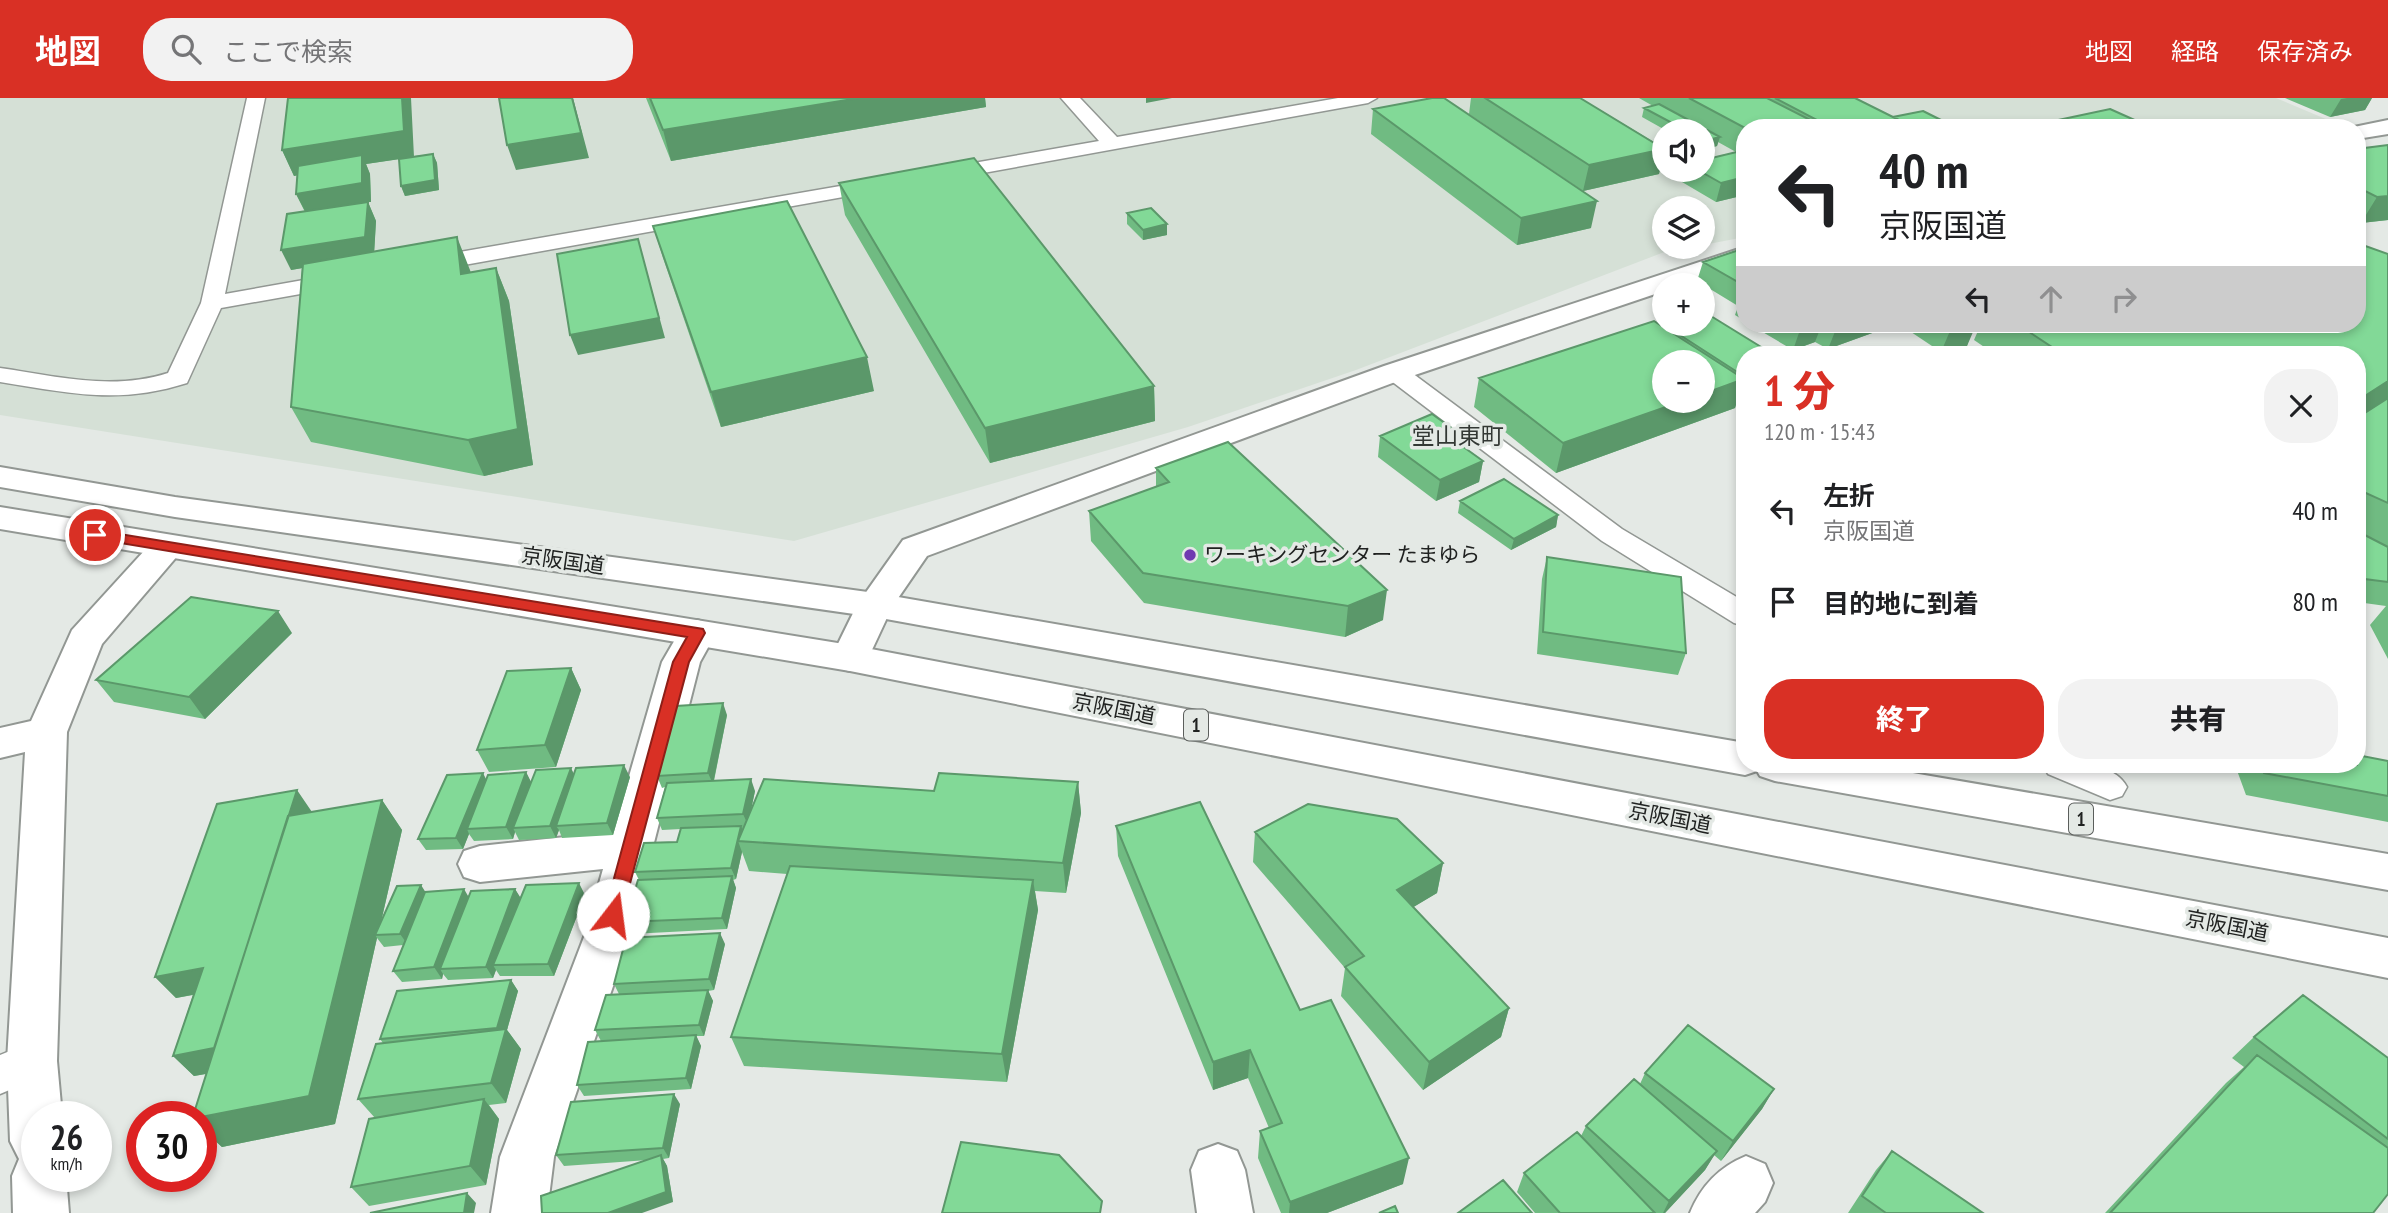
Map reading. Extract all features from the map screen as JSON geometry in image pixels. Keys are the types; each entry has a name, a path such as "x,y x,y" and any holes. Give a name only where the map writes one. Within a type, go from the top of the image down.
{"main road":[{"path":"2366,131 2388,127"},
{"path":"850,658 875,605 915,548 1395,372 1736,258"},
{"name":"京阪国道","path":"0,477 175,507 875,605 1736,758"},
{"name":"京阪国道","path":"0,518 850,658 2388,958"},
{"path":"25,1101 16,1068 47,732 85,639 167,547"},
{"path":"519,1213 527,1157 607,937 681,662 697,633"},
{"path":"0,743 47,732"},
{"name":"1","path":"1821,773 2388,872"},
{"path":"480,864 631,848"},
{"path":"40,1192 41,1213"}],"lane":[{"path":"0,374 118,392 157,386 178,378 212,303 256,98"},
{"path":"1070,98 1113,145"},
{"path":"403,269 1368,98"},
{"path":"212,303 362,276"},
{"path":"1395,372 1612,535 1736,611"},
{"path":"2078,773 2110,787"}],"shaded area":[{"path":"0,98 2276,98 2326,119 1736,119 1736,239 1715,243 1715,196 1652,196 1652,257 1356,370 1188,427 794,541 0,415"}],"building":[{"path":"288,98 402,98 404,131 282,150"},
{"path":"499,98 572,98 581,133 507,145"},
{"path":"650,98 859,98 663,130"},
{"path":"1444,98 1597,201 1521,218 1373,109"},
{"path":"1485,98 1580,98 1652,142 1652,152 1589,165"},
{"path":"1689,98 1767,98 1808,119 1736,119 1736,123"},
{"path":"1775,98 1855,98 1897,119 1815,119"},
{"path":"1659,104 1687,119 1665,119 1644,108"},
{"path":"2110,109 2132,119 2063,119"},
{"path":"1923,111 1939,119 1897,119 1893,117"},
{"path":"2388,145 2388,196 2377,197 2366,192 2366,148"},
{"path":"1736,152 1736,179 1721,183 1715,180 1715,157"},
{"path":"433,154 435,180 401,186 399,159"},
{"path":"362,155 362,183 296,194 298,166"},
{"path":"974,158 1154,386 985,428 839,183"},
{"path":"787,201 867,357 711,392 653,226"},
{"path":"368,202 365,237 281,250 287,214"},
{"path":"1151,208 1167,224 1143,230 1127,213"},
{"path":"457,237 461,274 496,268 518,429 468,440 291,407 303,264"},
{"path":"638,239 659,318 570,335 557,254"},
{"path":"2366,246 2388,254 2388,381 2366,395 2366,346 2050,346 2031,333 2366,333"},
{"path":"1736,251 1736,281 1703,262"},
{"path":"1715,319 1759,346 1736,346 1736,371 1715,358 1715,350 1703,350 1681,336 1715,336"},
{"path":"1652,322 1652,336 1677,336 1699,350 1652,350 1652,412 1563,443 1479,378"},
{"path":"1715,360 1736,374 1736,382 1715,390"},
{"path":"2388,398 2388,503 2366,493 2366,412"},
{"path":"1432,414 1460,434 1451,438 1483,461 1440,480 1380,436"},
{"path":"1228,442 1387,590 1348,606 1143,573 1089,511 1169,482 1156,468"},
{"path":"1504,479 1558,515 1514,539 1460,501"},
{"path":"2366,536 2388,547 2388,582 2366,579"},
{"path":"1547,557 1681,577 1686,653 1543,632"},
{"path":"191,597 278,611 189,697 96,680"},
{"path":"571,668 545,745 477,750 507,671"},
{"path":"723,703 708,773 657,776 676,706"},
{"path":"2366,757 2388,761 2388,796 2264,773 2366,773"},
{"path":"624,765 607,823 556,826 576,768"},
{"path":"571,768 550,826 513,828 536,770"},
{"path":"526,772 506,827 467,829 488,775"},
{"path":"483,773 456,838 418,839 447,775"},
{"path":"939,773 1078,782 1063,863 738,841 764,779 934,791"},
{"path":"751,779 743,814 657,818 667,783"},
{"path":"297,790 214,1048 173,1056 203,968 155,977 217,804"},
{"path":"382,800 309,1096 217,1114 217,1101 198,1101 288,816"},
{"path":"1200,802 1300,1010 1331,1000 1409,1158 1290,1202 1260,1131 1282,1123 1250,1050 1213,1062 1116,826"},
{"path":"1308,804 1397,819 1443,863 1397,890 1509,1008 1429,1062 1345,967 1364,956 1255,832"},
{"path":"741,826 731,868 635,872 644,843 677,842 681,828"},
{"path":"790,866 1033,880 1002,1054 731,1037"},
{"path":"732,876 722,918 625,922 638,880"},
{"path":"579,883 548,964 493,965 526,885"},
{"path":"421,885 400,934 375,935 397,886"},
{"path":"464,889 434,967 393,971 425,892"},
{"path":"515,889 486,967 440,969 471,891"},
{"path":"720,933 709,979 614,984 626,938"},
{"path":"511,980 497,1028 380,1039 397,991"},
{"path":"708,990 699,1025 595,1030 606,995"},
{"path":"2303,995 2388,1058 2388,1139 2254,1037"},
{"path":"1688,1025 1774,1089 1733,1141 1645,1073"},
{"path":"506,1029 491,1083 358,1099 376,1044"},
{"path":"696,1035 686,1078 577,1085 588,1042"},
{"path":"2257,1055 2388,1148 2388,1194 2373,1213 2110,1213"},
{"path":"1634,1079 1717,1151 1669,1201 1586,1126"},
{"path":"674,1094 663,1148 556,1155 571,1102"},
{"path":"484,1099 470,1166 351,1187 369,1119"},
{"path":"1577,1132 1655,1213 1560,1213 1524,1173"},
{"path":"961,1142 1059,1155 1102,1201 1100,1213 942,1213"},
{"path":"1892,1151 1983,1213 1886,1213 1862,1196"},
{"path":"661,1155 666,1192 608,1213 542,1213 541,1196"},
{"path":"1503,1180 1532,1213 1458,1213"},
{"path":"467,1193 464,1213 370,1213"},
{"path":"1395,1206 1398,1213 1379,1213"}],"place":[{"name":"ワーキングセンター たまゆら","path":"1190,555"}],"district":[{"name":"堂山東町","path":"1458,436"}],"route":[{"path":"95,535 697,633 681,662 613,915"}]}
